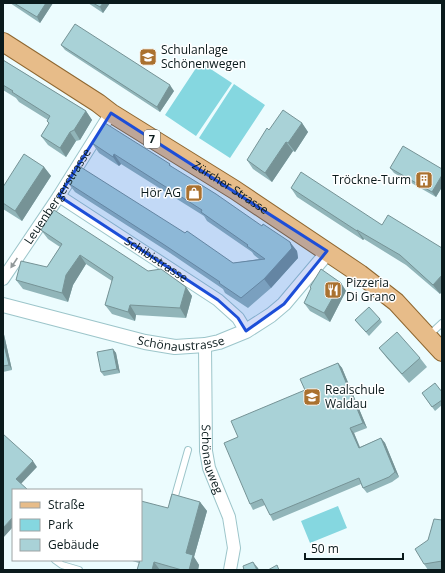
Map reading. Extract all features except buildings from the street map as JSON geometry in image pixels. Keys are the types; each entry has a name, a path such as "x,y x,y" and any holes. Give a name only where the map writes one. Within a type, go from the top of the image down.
{"main road":[{"name":"Zürcher Strasse","path":"3,42 98,103 111,113 235,190 328,251 396,302 442,352"}],"street":[{"name":"Leuenbergerstrasse","path":"3,279 59,196 111,113"},
{"name":"Schibistrasse","path":"59,196 218,300 238,318 246,331"},
{"name":"Schönaustrasse","path":"3,305 145,342 175,347 205,345 219,342 246,331 271,315 284,304 328,251"},
{"name":"Schönauweg","path":"205,345 206,451 209,468 229,517 234,548 230,570"}],"lane":[{"path":"428,336 442,323"},
{"path":"171,510 188,450"},
{"path":"56,561 62,565 79,570"}],"highlighted area":[{"path":"111,113 327,251 284,304 246,331 238,318 218,300 59,196"}],"green space":[{"path":"200,62 232,83 196,136 165,115"},
{"path":"234,84 265,105 230,158 199,138"},
{"path":"338,506 347,528 310,543 301,521"}],"place":[{"name":"Schulanlage Schönenwegen","path":"148,57"},
{"name":"Tröckne-Turm","path":"424,180"},
{"name":"Hör AG","path":"194,193"},
{"name":"Pizzeria Di Grano","path":"333,290"},
{"name":"Realschule Waldau","path":"312,397"}]}
